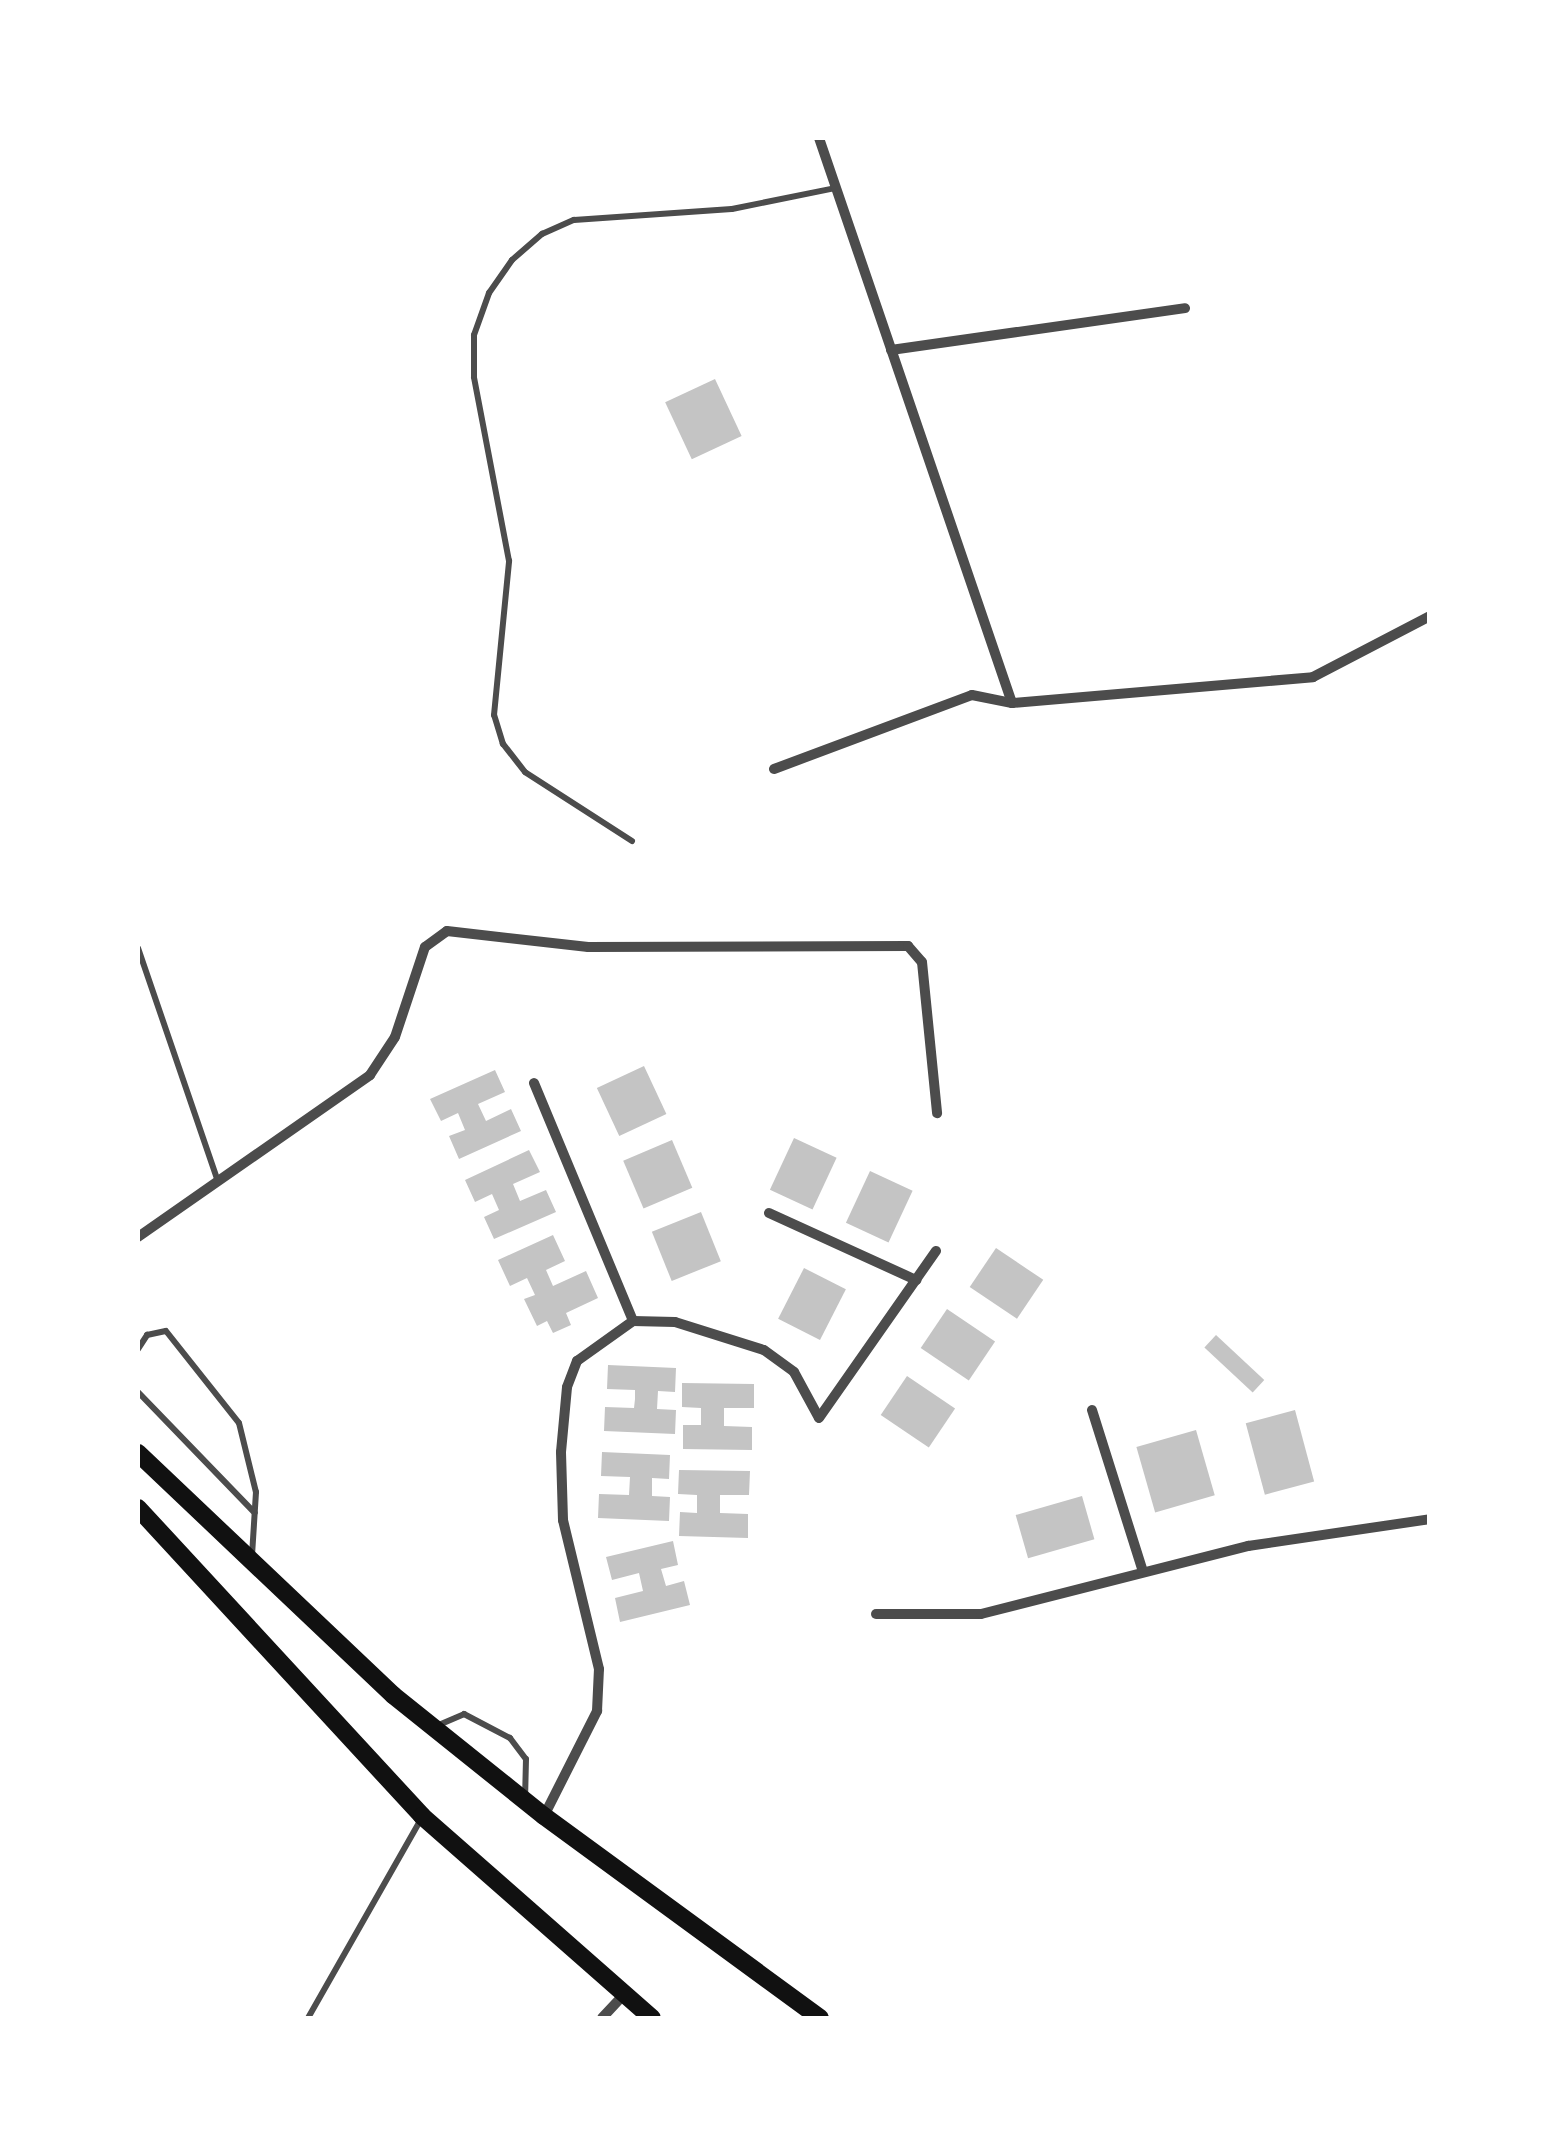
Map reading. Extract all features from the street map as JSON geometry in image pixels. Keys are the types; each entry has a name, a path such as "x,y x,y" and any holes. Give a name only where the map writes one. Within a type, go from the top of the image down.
{"main road":[{"path":"138,1453 433,1727 544,1816 820,2018"},
{"path":"138,1508 422,1816 652,2018"}],"street":[{"path":"819,138 1012,703"},
{"path":"891,350 1186,308"},
{"path":"774,770 972,695 1012,703 1312,677 1430,616"},
{"path":"138,1236 370,1075 391,1047 425,948 447,931 588,947 908,946 922,962 937,1113"},
{"path":"534,1083 633,1321"},
{"path":"769,1214 916,1280"},
{"path":"544,1816 597,1711 599,1669 563,1520 568,1387 577,1362 633,1321 675,1322 764,1350 794,1372 819,1418 936,1251"},
{"path":"1092,1410 1142,1569"},
{"path":"876,1614 982,1614 1142,1569 1430,1519"},
{"path":"602,2018 624,1994"}],"lane":[{"path":"632,841 525,772 499,730 494,675 510,598 509,561 474,377 474,336 489,294 512,260 542,234 574,220 732,209 836,188"},
{"path":"138,948 217,1180"},
{"path":"138,1349 148,1336 166,1331 208,1379 239,1423 256,1515 251,1562"},
{"path":"138,1392 256,1515"},
{"path":"433,1727 464,1714 510,1738 526,1759 525,1801"},
{"path":"308,2018 422,1816"}],"building":[{"path":"715,379 742,436 692,459 665,402"},
{"path":"644,1066 666,1114 619,1136 597,1088"},
{"path":"495,1070 505,1092 478,1104 486,1121 511,1109 521,1131 459,1159 449,1136 465,1130 458,1113 441,1121 430,1099"},
{"path":"794,1138 837,1158 813,1210 770,1190"},
{"path":"672,1140 692,1188 644,1209 623,1161"},
{"path":"529,1150 540,1172 513,1184 520,1201 546,1190 556,1212 494,1239 484,1217 499,1210 492,1194 475,1202 465,1180"},
{"path":"870,1171 913,1191 889,1243 846,1223"},
{"path":"701,1212 721,1261 672,1281 652,1232"},
{"path":"553,1235 565,1261 546,1270 553,1286 586,1271 598,1298 566,1313 571,1325 553,1333 547,1321 537,1326 524,1299 535,1295 527,1278 510,1286 498,1260"},
{"path":"996,1248 1043,1280 1017,1319 970,1287"},
{"path":"804,1268 846,1289 820,1340 778,1319"},
{"path":"947,1309 995,1341 969,1380 921,1348"},
{"path":"1216,1335 1264,1380 1253,1392 1204,1347"},
{"path":"608,1365 676,1368 675,1392 658,1391 657,1409 676,1410 675,1434 604,1431 605,1407 634,1408 635,1399 635,1390 607,1389"},
{"path":"907,1376 955,1408 929,1447 881,1415"},
{"path":"682,1383 754,1384 754,1408 724,1408 724,1426 752,1427 752,1450 683,1449 683,1425 701,1425 701,1408 682,1407"},
{"path":"1295,1410 1314,1481 1265,1495 1246,1423"},
{"path":"1196,1430 1215,1495 1155,1512 1136,1447"},
{"path":"602,1452 670,1455 669,1479 652,1478 652,1496 670,1497 669,1521 598,1518 599,1494 629,1495 630,1477 601,1476"},
{"path":"679,1470 750,1471 749,1495 720,1495 720,1513 748,1514 748,1538 679,1536 680,1512 697,1513 697,1495 678,1494"},
{"path":"1082,1496 1094,1539 1028,1558 1016,1515"},
{"path":"673,1541 678,1565 661,1569 666,1586 684,1581 690,1605 620,1622 615,1598 643,1591 639,1573 612,1580 606,1557"}]}
